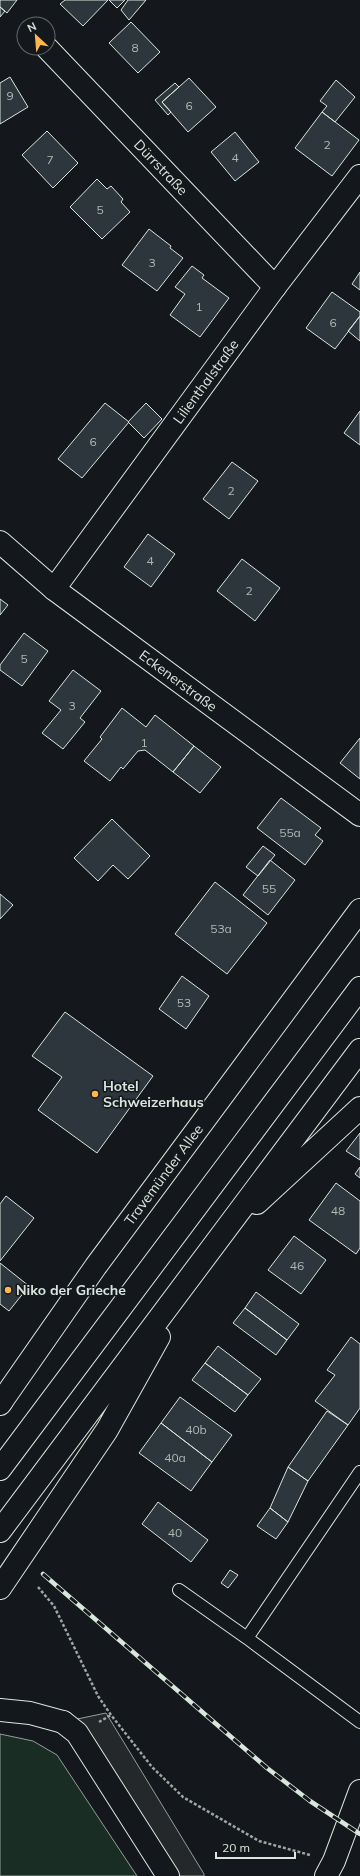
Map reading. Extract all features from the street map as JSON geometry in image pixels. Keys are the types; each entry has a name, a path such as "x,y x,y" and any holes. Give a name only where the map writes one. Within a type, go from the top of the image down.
{"main road":[{"name":"Dürrstraße","path":"55,56 275,287"},
{"name":"Lilienthalstraße","path":"54,589 275,287 360,176"},
{"name":"Eckenerstraße","path":"0,542 54,589 360,815"},
{"name":"Travemünder Allee","path":"1,1401 96,1266 360,910"},
{"path":"0,1469 360,988"},
{"path":"0,1531 360,1050"},
{"path":"0,1588 107,1430 210,1250 360,1108"},
{"path":"0,1710 30,1713 62,1722 77,1733 168,1876"},
{"path":"330,1868 360,1790"}],"lane":[{"path":"247,1638 360,1472"},
{"path":"179,1590 247,1638 360,1722"}],"path":[{"path":"38,1587 54,1606 98,1696 111,1715 152,1767 183,1797 259,1841 330,1868"}],"green space":[{"path":"0,1734 33,1741 57,1755 137,1876 0,1876"}],"shaded area":[{"path":"106,1713 204,1876 168,1876 63,1722"}],"building":[{"path":"0,0 17,0 7,13 0,7"},
{"path":"65,0 108,0 83,26 60,4"},
{"path":"109,0 125,0 117,8"},
{"path":"128,0 146,0 129,20 121,10"},
{"path":"0,7 5,11 0,17"},
{"path":"131,22 160,52 138,73 109,43"},
{"path":"10,77 28,107 0,124 0,83"},
{"path":"189,78 216,107 188,132 162,102"},
{"path":"336,80 355,97 335,122 322,112 327,106 320,101"},
{"path":"175,83 179,87 162,102 171,112 168,115 155,100"},
{"path":"322,112 359,140 332,176 295,148"},
{"path":"47,131 78,163 53,188 22,155"},
{"path":"235,132 259,162 235,181 211,152"},
{"path":"97,179 107,189 111,186 123,199 121,202 130,212 102,239 70,207"},
{"path":"149,229 171,246 170,248 183,258 157,291 122,265"},
{"path":"192,266 204,275 202,278 229,298 200,337 170,315 185,294 175,287"},
{"path":"360,272 360,290 352,284"},
{"path":"332,292 360,312 360,316 335,349 306,328"},
{"path":"360,316 360,341 348,331"},
{"path":"105,403 129,422 82,478 58,459"},
{"path":"146,403 162,419 144,438 128,422"},
{"path":"360,411 360,445 344,433"},
{"path":"232,462 258,481 229,519 203,499"},
{"path":"148,534 175,554 151,587 124,567"},
{"path":"242,559 280,588 255,621 217,591"},
{"path":"0,599 8,605 0,615"},
{"path":"24,633 48,651 22,686 0,670 0,665"},
{"path":"73,670 101,691 80,718 85,722 63,749 42,733 61,710 49,701"},
{"path":"122,708 146,727 155,715 194,746 173,772 145,750 138,751 123,769 121,767 110,781 84,761 102,739 100,737"},
{"path":"360,738 360,779 340,763"},
{"path":"194,746 221,767 200,793 173,772"},
{"path":"281,798 321,828 315,835 323,841 305,865 257,828"},
{"path":"112,819 150,856 128,879 113,865 98,881 74,858"},
{"path":"263,846 275,855 258,876 246,867"},
{"path":"270,860 295,880 268,915 243,895"},
{"path":"215,882 267,923 227,974 175,934"},
{"path":"0,894 13,905 0,919"},
{"path":"182,976 209,996 186,1029 159,1009"},
{"name":"Hotel Schweizerhaus","path":"65,1012 153,1076 97,1153 38,1110 62,1077 32,1056"},
{"path":"360,1133 360,1160 346,1151"},
{"path":"360,1167 360,1178 355,1174"},
{"path":"336,1183 360,1201 360,1248 356,1254 309,1220"},
{"path":"6,1196 34,1218 0,1261 0,1204"},
{"path":"294,1236 326,1260 301,1294 268,1270"},
{"path":"0,1263 29,1286 9,1311 0,1304"},
{"path":"256,1292 299,1324 287,1340 245,1308"},
{"path":"245,1308 287,1340 276,1355 233,1323"},
{"path":"351,1337 360,1344 360,1408 348,1425 315,1401 335,1375 327,1370"},
{"path":"218,1346 261,1379 248,1395 205,1363"},
{"path":"205,1363 248,1395 235,1412 192,1380"},
{"path":"180,1397 232,1435 212,1462 161,1423"},
{"path":"327,1411 348,1425 308,1481 288,1467"},
{"path":"161,1423 212,1462 191,1491 139,1453"},
{"path":"288,1467 308,1481 288,1522 270,1508"},
{"path":"158,1502 208,1540 191,1562 142,1524"},
{"path":"270,1508 288,1522 276,1539 257,1526"},
{"path":"230,1570 238,1575 228,1588 221,1583"}],"railway":[{"path":"43,1574 267,1768 310,1801 360,1834"}],"place":[{"name":"Hotel Schweizerhaus","path":"95,1094"},
{"name":"Niko der Grieche","path":"8,1290"}]}
